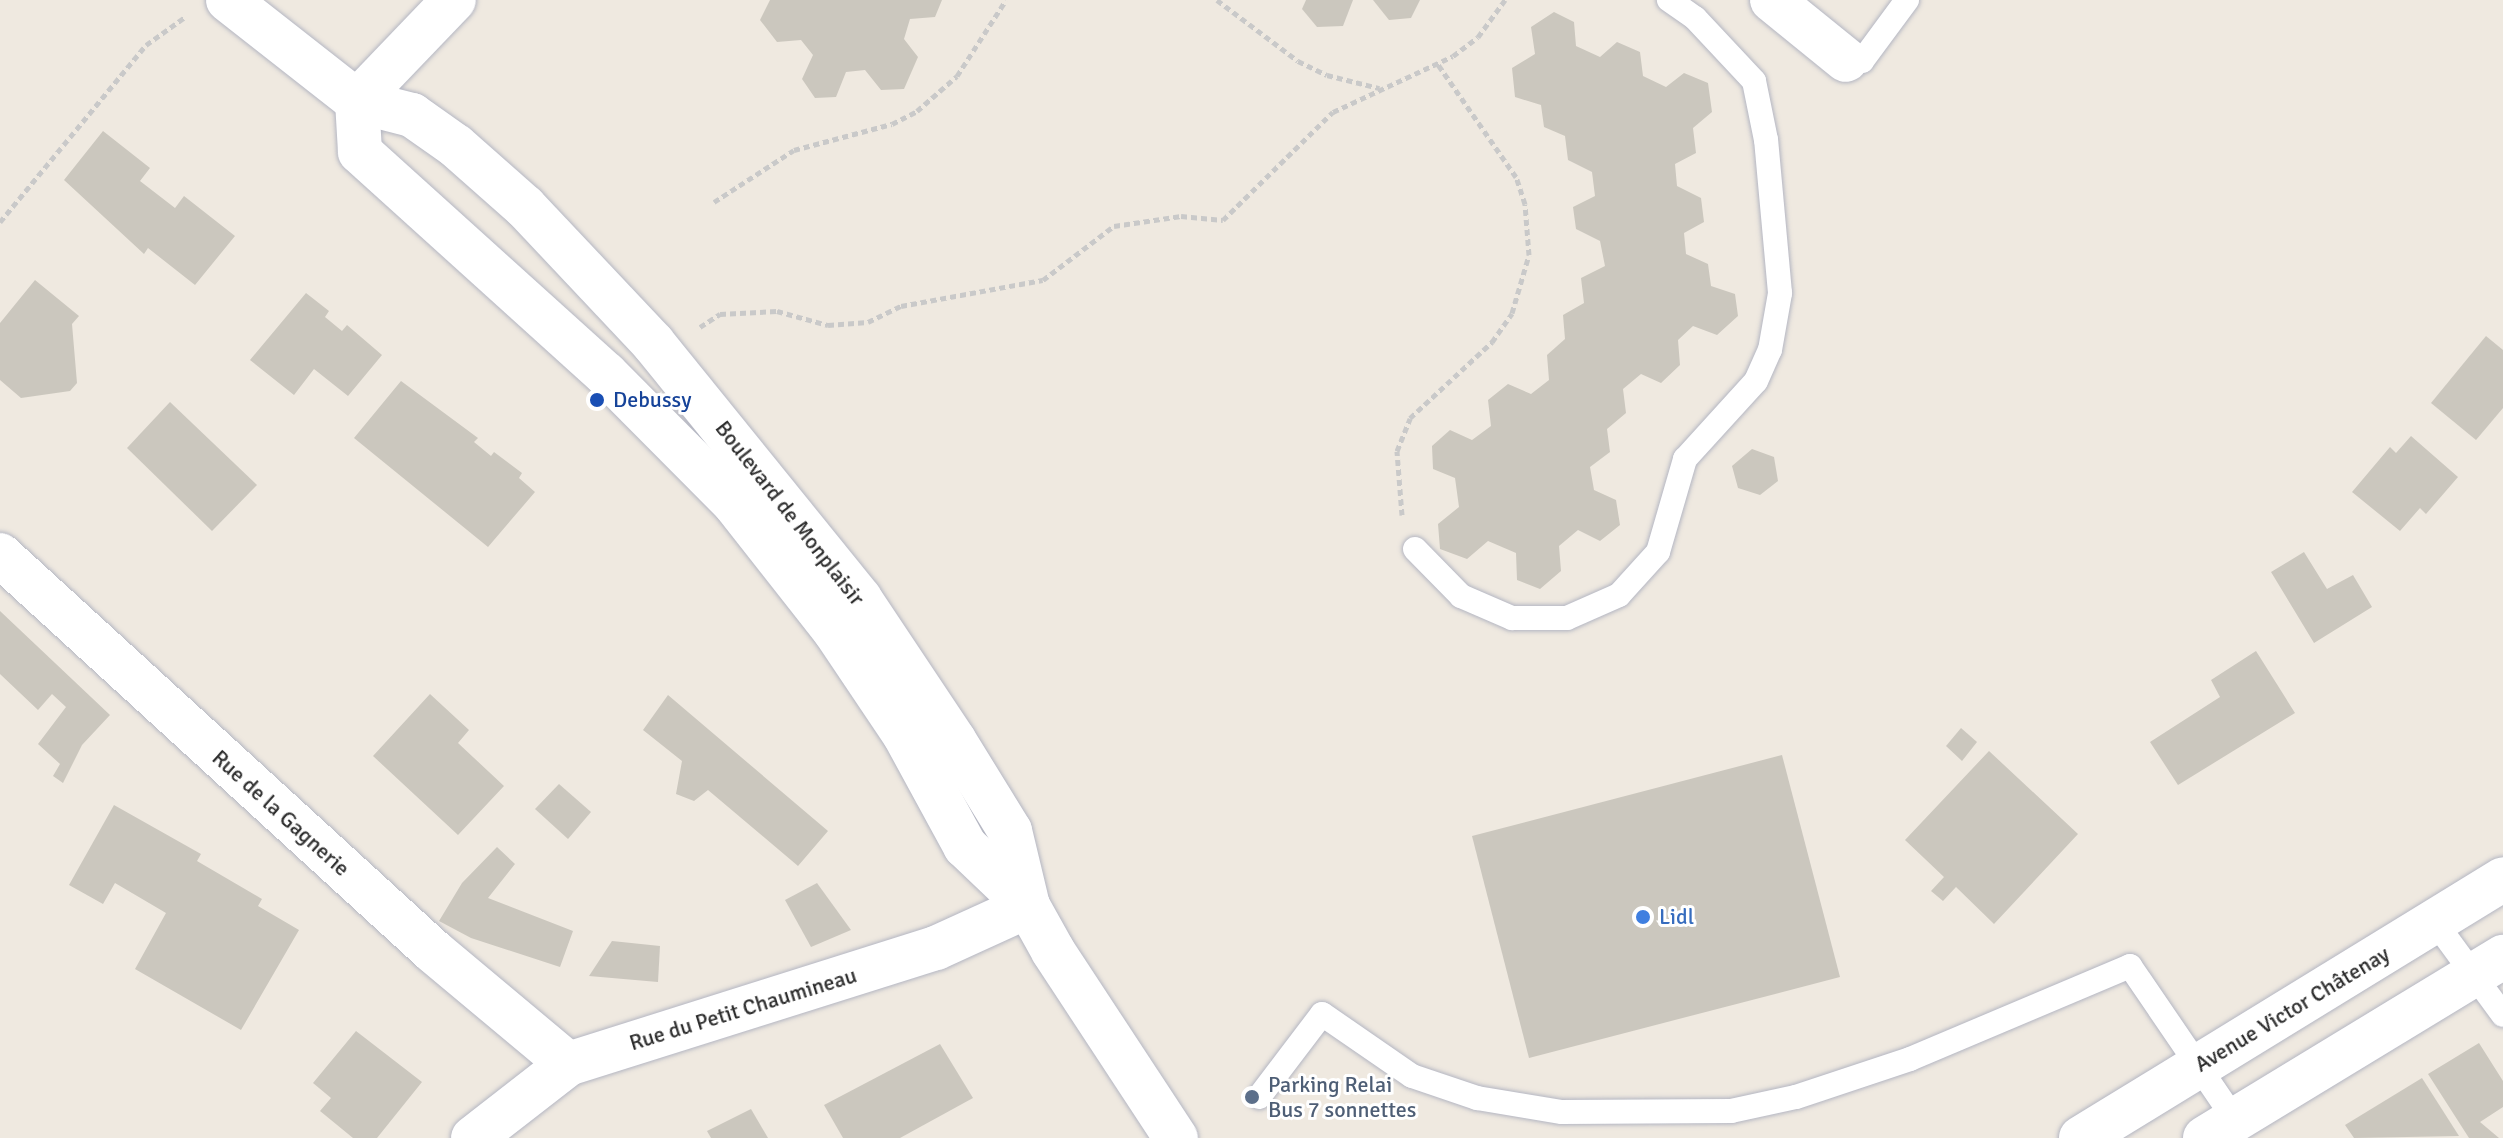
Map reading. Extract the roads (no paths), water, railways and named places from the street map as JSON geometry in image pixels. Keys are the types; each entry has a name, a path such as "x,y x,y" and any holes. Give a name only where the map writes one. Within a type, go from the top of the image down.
{"main road":[{"path":"357,101 454,0"},
{"path":"1772,0 1846,60"},
{"name":"Boulevard de Monplaisir","path":"212,4 357,101 412,115 456,146 525,207 653,343 860,599 1010,831 1028,906"},
{"name":"Boulevard de Monplaisir","path":"357,101 360,152 606,374 734,503 834,630 904,734 965,846 1028,906 1176,1138"},
{"name":"Rue de la Gagnerie","path":"0,555 433,951 568,1064"},
{"name":"Avenue Victor Châtenay","path":"2081,1138 2503,879"},
{"name":"Rue du Petit Chaumineau","path":"473,1138 568,1064 936,948 1028,906"},
{"path":"2220,1129 2488,966"}],"lane":[{"path":"1415,549 1461,596 1512,618 1567,618 1619,595 1658,552 1685,459 1756,381 1770,350 1780,293 1766,140 1754,81 1719,41 1669,0"},
{"path":"1846,60 1862,61 1907,0"},
{"path":"2435,922 2488,966 2503,1015"},
{"path":"1259,1097 1322,1014 1412,1076 1477,1098 1562,1112 1731,1111 1796,1097 1910,1059 2130,966 2198,1066 2220,1129"}],"place":[{"name":"Debussy","path":"597,400"},
{"name":"Lidl","path":"1643,917"},
{"name":"Parking Relai Bus 7 sonnettes","path":"1252,1097"}]}
